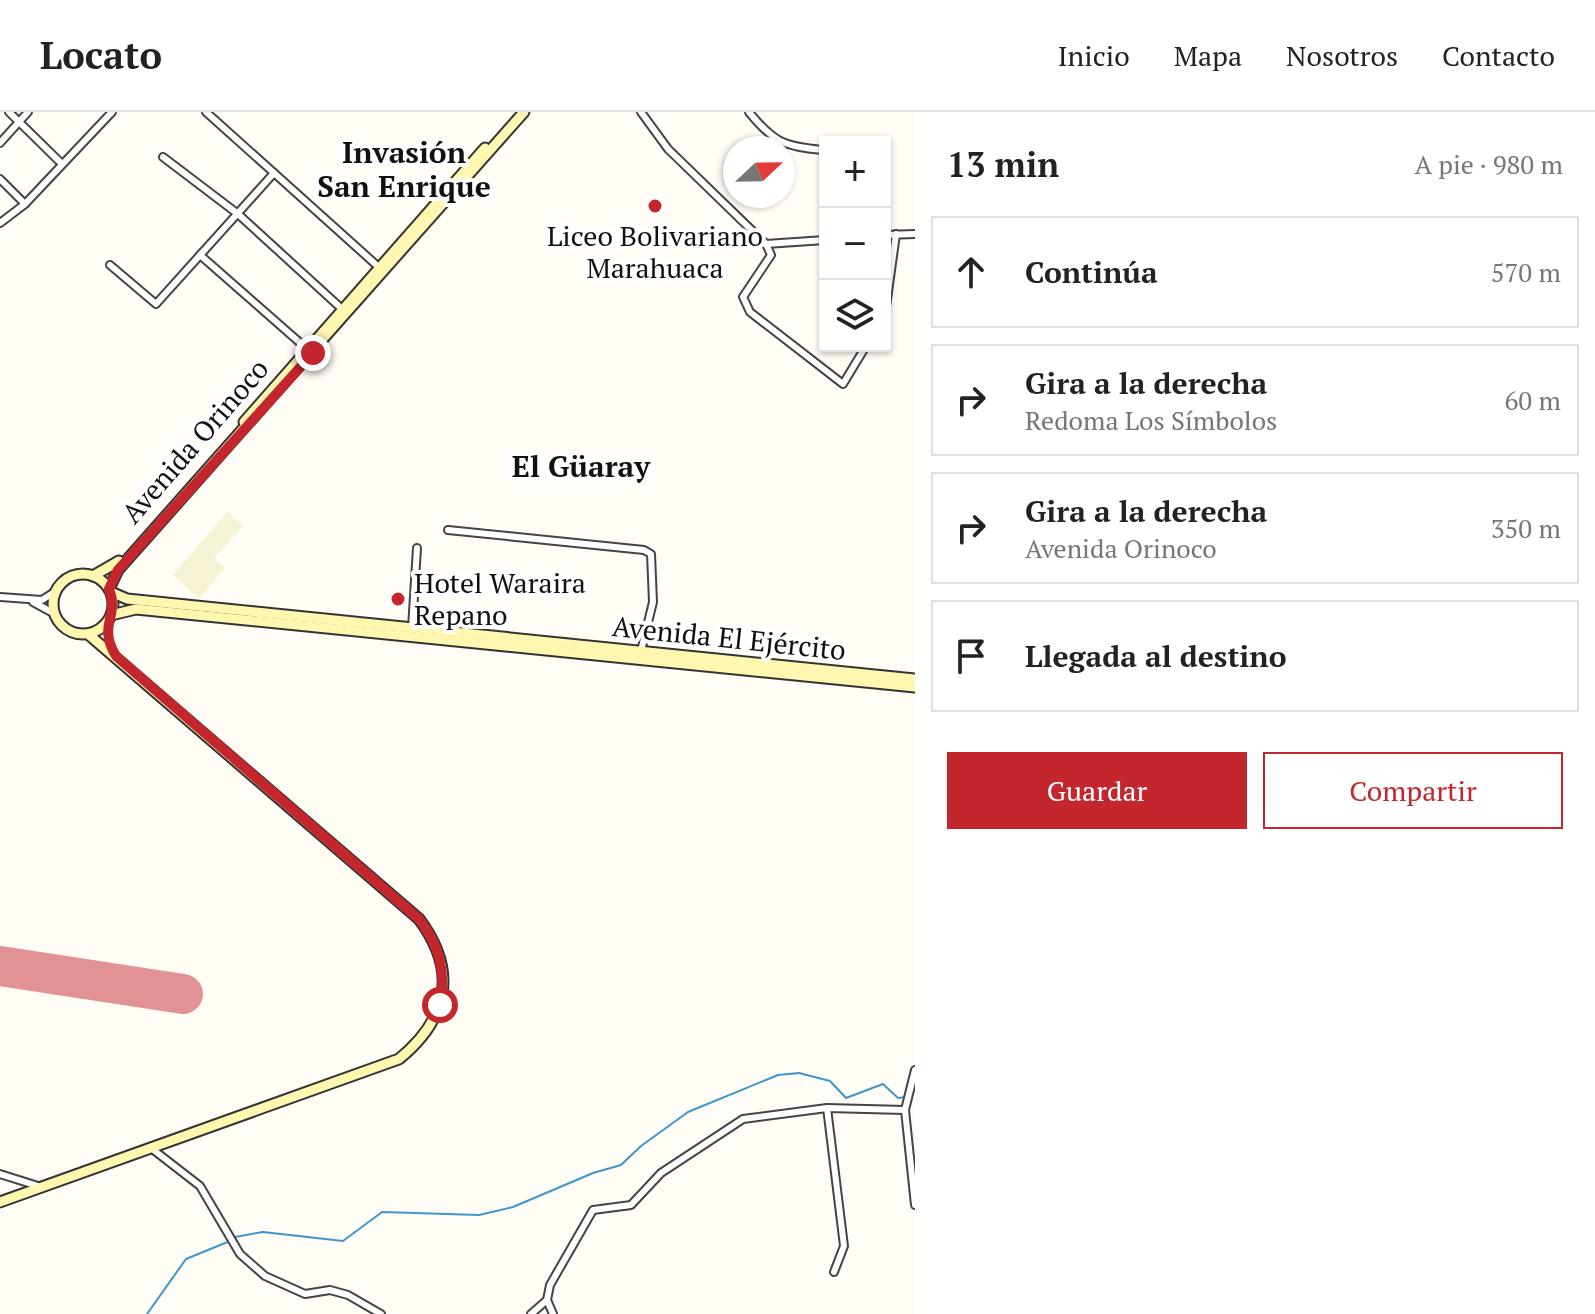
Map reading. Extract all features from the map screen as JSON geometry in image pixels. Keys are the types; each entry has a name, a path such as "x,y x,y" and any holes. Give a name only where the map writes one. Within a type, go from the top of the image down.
{"street":[{"path":"9,112 62,164"},
{"path":"0,143 28,112"},
{"path":"0,223 25,204 112,112"},
{"path":"206,112 382,270"},
{"name":"Avenida Orinoco","path":"93,576 113,567 306,348 382,270 516,112"},
{"name":"Avenida Orinoco","path":"110,591 118,570 524,112"},
{"path":"641,112 668,149 766,244 771,255 743,297 750,312 843,384 862,352"},
{"path":"749,112 767,135 786,147 819,150"},
{"path":"163,157 238,214 342,309"},
{"path":"110,265 156,304 274,173"},
{"path":"0,179 25,204"},
{"path":"891,234 915,234"},
{"path":"890,280 896,234"},
{"path":"766,244 819,240"},
{"path":"200,255 306,348"},
{"path":"448,530 644,550 651,554 653,602 641,652"},
{"path":"412,628 417,548"},
{"path":"0,597 42,600 76,575 93,576 110,591 109,644 116,656"},
{"path":"55,614 56,591"},
{"name":"Avenida El Ejército","path":"110,591 127,599 915,679"},
{"path":"0,1202 399,1059 433,1024 444,985 438,947 419,919 116,656 88,634 68,630 55,614 25,600"},
{"name":"Avenida El Ejército","path":"109,619 136,609 915,687"},
{"path":"88,634 109,619"},
{"path":"915,1070 905,1110 915,1205"},
{"path":"553,1314 547,1300 550,1285 593,1210 631,1205 661,1173 743,1119 827,1108 905,1110"},
{"path":"827,1108 844,1246 834,1272"},
{"path":"151,1148 200,1186 240,1254 265,1276 305,1294 330,1290 348,1295 381,1314"},
{"path":"0,1174 42,1187"},
{"path":"531,1314 547,1300"}],"shaded area":[{"path":"228,511 243,526 214,559 225,568 199,599 173,575"}],"waterway":[{"path":"235,1237 263,1232 343,1241 382,1212 479,1215 513,1207 593,1173 621,1165 641,1146 688,1112 778,1075 799,1073 830,1081 846,1098 883,1084 898,1098 906,1097"},
{"path":"147,1314 186,1259 230,1241"}],"runway":[{"path":"0,966 183,994"}],"place":[{"name":"Liceo Bolivariano Marahuaca","path":"655,206"},
{"name":"Hotel Waraira Repano","path":"398,599"}],"district":[{"name":"Invasión San Enrique","path":"404,170"},
{"name":"El Güaray","path":"581,467"}],"route":[{"path":"313,353 118,570 109,589 113,604 107,622 108,639 116,656 419,919 438,947 444,985 440,1005"}]}
